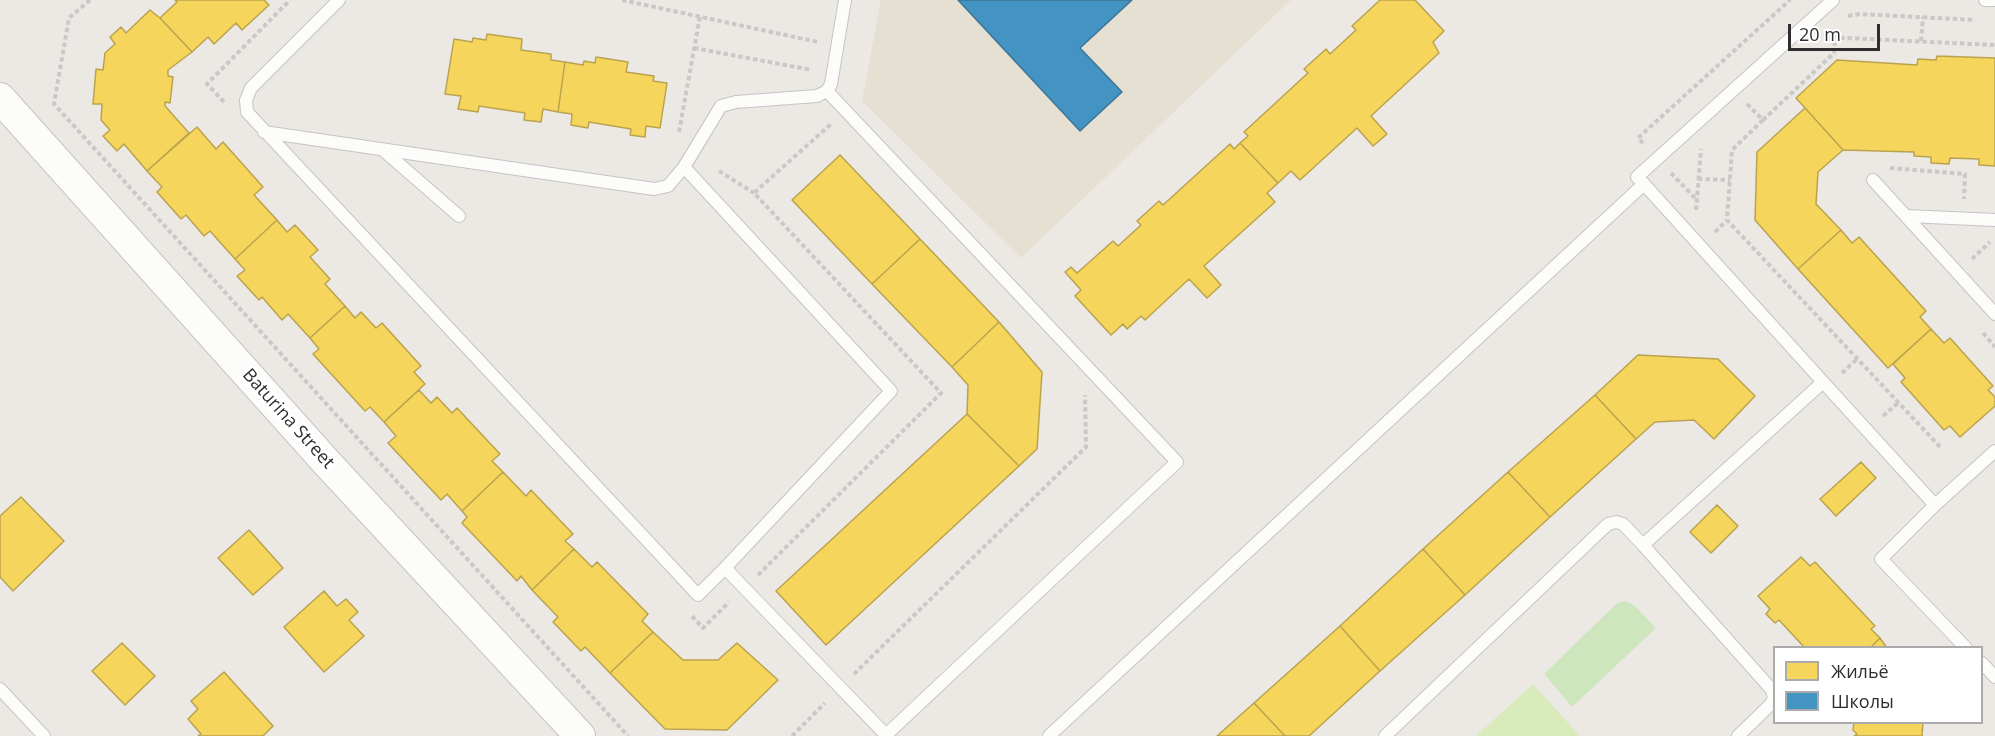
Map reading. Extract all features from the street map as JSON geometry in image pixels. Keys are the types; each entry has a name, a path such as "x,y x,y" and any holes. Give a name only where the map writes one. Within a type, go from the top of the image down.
{"street":[{"name":"Baturina Street","path":"0,98 327,463 580,736"}],"lane":[{"path":"339,0 251,88 246,100 247,112 698,595 891,392 684,167"},
{"path":"264,132 654,189 668,186 684,167 722,106 736,102 817,96 827,91 831,84 831,44 845,0"},
{"path":"1833,0 1637,177 1935,505"},
{"path":"1985,0 1995,0"},
{"path":"724,568 885,736 1177,462 827,91"},
{"path":"383,149 459,216"},
{"path":"1873,180 1995,314"},
{"path":"1049,736 1644,184"},
{"path":"1907,216 1995,220"},
{"path":"1643,544 1823,382"},
{"path":"1964,646 1881,560 1935,505 1995,451"},
{"path":"1385,736 1608,524 1616,522 1623,524 1643,544 1772,690 1773,694"},
{"path":"1983,664 1995,677"},
{"path":"0,689 44,736"},
{"path":"1738,736 1773,700"}],"path":[{"path":"90,0 69,18 54,104 628,736"},
{"path":"622,0 831,44 819,72 694,48"},
{"path":"1841,18 1860,14 1983,20"},
{"path":"1921,41 1923,17"},
{"path":"1828,30 1822,36 1995,45"},
{"path":"1707,228 1713,234 1727,220 1732,150 1834,53 1835,37"},
{"path":"1739,111 1755,96"},
{"path":"1747,104 1763,120"},
{"path":"754,579 941,393 754,194 846,111"},
{"path":"1695,215 1702,144"},
{"path":"1890,168 1965,174 1964,202"},
{"path":"1698,179 1730,180"},
{"path":"1727,220 1942,449"},
{"path":"1970,261 1992,240 1995,240"},
{"path":"1841,374 1857,359"},
{"path":"792,736 1086,447 1083,363"},
{"path":"1833,365 1850,382"},
{"path":"1889,425 1882,417 1898,403"}],"shaded area":[{"path":"881,0 1291,0 1021,258 862,101"}],"green space":[{"path":"1625,601 1634,605 1656,628 1572,707 1544,674 1616,604"},
{"path":"1533,684 1580,736 1476,736"}],"building: Жильё":[{"path":"175,0 264,0 269,5 242,30 236,23 214,44 208,37 192,52 160,18 177,2"},
{"path":"1380,0 1415,0 1444,31 1433,42 1439,53 1371,116 1387,134 1373,146 1357,128 1300,180 1291,171 1278,183 1240,143 1248,136 1244,132 1308,73 1304,69 1326,49 1330,54 1356,30 1352,26"},
{"path":"150,10 192,52 168,70 168,76 173,77 170,103 165,102 165,106 189,133 147,171 124,144 117,151 103,136 110,130 101,120 102,104 93,104 96,69 103,70 105,53 115,44 110,37 121,27 126,33"},
{"path":"487,34 522,39 521,50 551,54 551,60 565,62 558,112 543,109 541,122 524,120 525,113 479,106 478,112 458,109 461,96 445,94 454,39 472,42 473,38 486,40"},
{"path":"1937,56 1995,58 1995,166 1979,165 1979,159 1950,158 1949,164 1931,163 1931,157 1914,156 1914,152 1843,150 1796,98 1837,60 1917,65 1918,59 1936,60"},
{"path":"596,57 628,62 626,72 654,76 653,81 667,83 660,128 646,126 645,137 630,135 631,129 589,122 588,128 571,125 572,114 558,112 565,62 583,65 584,61 595,63"},
{"path":"1805,108 1843,150 1818,172 1816,204 1841,230 1798,269 1755,220 1757,152"},
{"path":"197,127 216,149 223,142 263,187 254,195 277,220 235,259 210,231 204,236 186,215 181,219 157,192 162,187 147,171"},
{"path":"1240,143 1278,183 1267,193 1275,202 1204,266 1221,285 1207,298 1189,279 1145,320 1141,316 1127,329 1123,324 1111,335 1075,296 1081,290 1065,272 1071,267 1077,273 1113,241 1118,246 1141,225 1137,221 1159,201 1163,205 1230,144 1234,149"},
{"path":"840,155 920,239 872,284 792,200"},
{"path":"277,220 287,232 295,225 318,250 310,257 330,279 325,284 345,306 310,338 288,314 282,320 262,297 259,300 237,276 245,270 235,259"},
{"path":"1841,230 1852,243 1859,237 1926,311 1920,317 1931,329 1888,368 1798,269"},
{"path":"920,239 999,322 952,367 872,284"},
{"path":"345,306 355,318 361,312 376,328 382,323 421,366 414,372 425,384 384,422 370,407 365,411 313,354 319,349 310,338"},
{"path":"999,322 1042,372 1037,449 1019,466 967,414 968,385 952,367"},
{"path":"1931,329 1944,343 1950,338 1993,386 1988,390 1995,397 1995,406 1960,437 1950,426 1944,430 1901,382 1905,378 1893,364"},
{"path":"1638,355 1718,359 1755,396 1714,439 1694,420 1655,422 1636,439 1595,395"},
{"path":"419,390 431,403 437,397 452,413 457,408 500,454 492,461 503,472 462,511 447,494 441,500 388,443 396,436 384,422"},
{"path":"1595,395 1636,439 1550,517 1508,472"},
{"path":"967,414 1019,466 826,645 776,591"},
{"path":"1861,462 1876,478 1836,516 1820,499"},
{"path":"503,472 526,496 531,490 573,534 565,541 574,549 532,590 521,576 517,581 462,523 467,517 462,511"},
{"path":"1508,472 1550,517 1465,595 1423,549"},
{"path":"21,497 64,541 13,591 0,577 0,516"},
{"path":"1717,505 1738,526 1711,553 1690,532"},
{"path":"249,530 283,568 253,595 218,558"},
{"path":"574,549 592,567 597,562 648,614 642,621 653,632 610,673 585,647 581,651 553,622 558,617 532,590"},
{"path":"1423,549 1465,595 1380,671 1340,626"},
{"path":"1801,557 1810,566 1815,562 1875,626 1871,629 1880,638 1872,646 1803,646 1779,620 1775,623 1766,614 1770,609 1758,596"},
{"path":"324,591 337,606 346,599 358,612 349,620 364,636 324,672 284,627"},
{"path":"1340,626 1380,671 1309,736 1285,736 1254,703"},
{"path":"653,632 683,660 718,660 737,643 778,680 727,730 665,729 610,673"},
{"path":"1880,638 1886,646 1872,646"},
{"path":"122,643 155,676 125,705 92,671"},
{"path":"224,672 273,726 263,736 198,736 201,734 188,719 198,709 191,701"},
{"path":"1254,703 1285,736 1217,736"},
{"path":"1854,724 1923,724 1922,736 1854,736 1857,734 1853,730"}],"building: Школы":[{"path":"958,0 1132,0 1080,48 1122,92 1080,131"}]}
